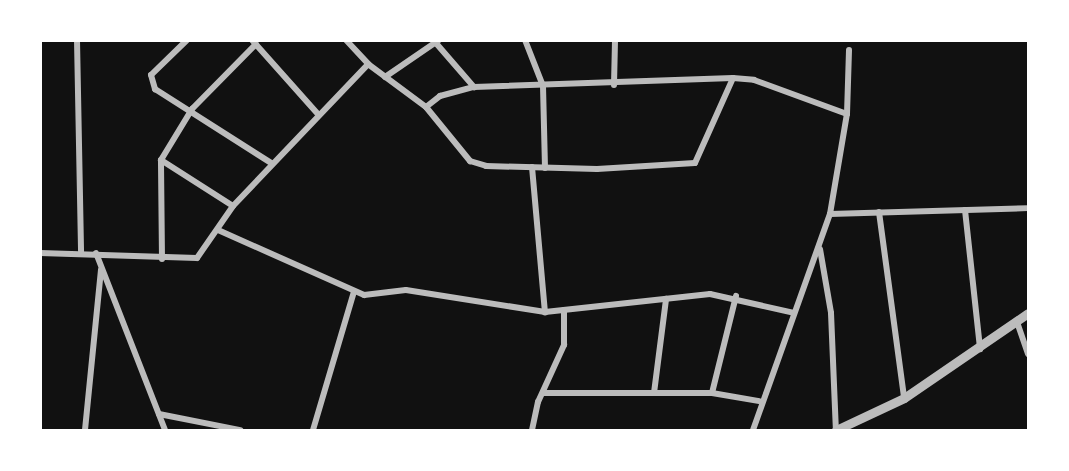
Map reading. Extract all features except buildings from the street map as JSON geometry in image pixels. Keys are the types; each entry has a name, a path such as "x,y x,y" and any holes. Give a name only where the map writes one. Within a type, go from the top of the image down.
{"street":[{"path":"77,40 81,253"},
{"path":"187,40 156,69 151,83 271,163"},
{"path":"346,40 368,64 426,107 470,161 545,168 695,163 733,78"},
{"path":"614,86 615,40"},
{"path":"385,77 436,41 474,87"},
{"path":"528,41 543,86 545,168"},
{"path":"162,258 161,160 192,109 254,42 317,113"},
{"path":"753,430 759,401 819,249 830,214 847,114 849,50"},
{"path":"40,253 197,258 233,206 317,113 368,64"},
{"path":"426,107 448,92 474,87 614,86 733,78 754,80 847,114"},
{"path":"161,160 233,206"},
{"path":"532,167 545,312"},
{"path":"830,214 1029,208"},
{"path":"965,210 980,351"},
{"path":"879,212 904,398"},
{"path":"218,230 354,292 375,296 406,291 545,312 666,299 736,296 794,313"},
{"path":"819,249 831,313 836,430 904,398 980,351 1029,313"},
{"path":"96,253 165,430"},
{"path":"85,430 101,268"},
{"path":"313,430 354,292"},
{"path":"712,393 736,296"},
{"path":"654,393 666,299"},
{"path":"532,430 543,393 564,345 564,310"},
{"path":"1017,322 1029,354"},
{"path":"543,393 574,397 712,393 759,401"},
{"path":"159,414 240,430"}]}
